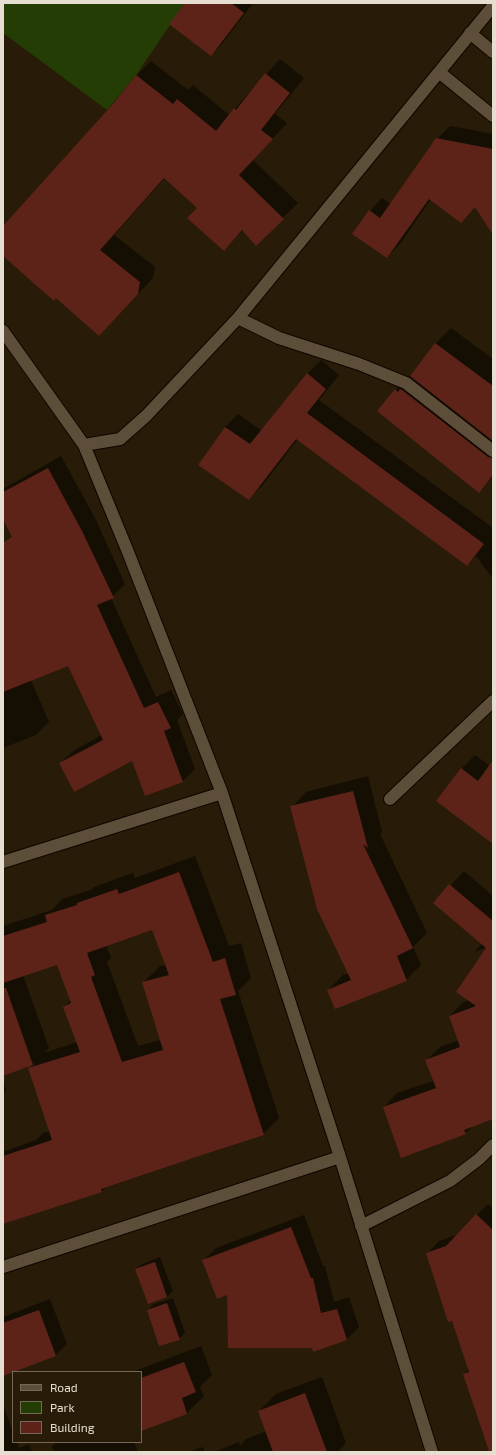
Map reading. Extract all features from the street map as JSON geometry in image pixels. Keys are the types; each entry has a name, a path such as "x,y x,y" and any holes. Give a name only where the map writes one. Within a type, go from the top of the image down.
{"street":[{"path":"84,445 120,440 146,416 238,318 493,6"},
{"path":"470,34 493,52"},
{"path":"439,72 493,116"},
{"path":"238,318 279,338 359,364 406,383 493,450"},
{"path":"3,331 84,445 222,793 340,1157 432,1452"},
{"path":"390,799 493,701"},
{"path":"3,862 222,793"},
{"path":"361,1226 450,1181 493,1145"},
{"path":"3,1268 340,1157"}],"green space":[{"path":"3,3 185,3 136,75 107,110 3,33"}],"building":[{"path":"185,3 231,3 244,13 211,56 169,24"},
{"path":"265,73 290,93 261,130 273,139 239,175 284,219 256,246 242,230 224,251 187,218 197,208 164,178 100,250 140,282 138,294 99,336 56,298 54,301 3,256 3,226 112,105 136,75 173,104 177,99 216,131 234,108 236,110"},
{"path":"436,138 493,149 493,235 475,207 461,223 429,199 387,258 352,234 369,210 380,218"},
{"path":"435,343 493,386 493,441 410,376"},
{"path":"307,373 326,389 307,413 484,544 467,566 296,439 249,500 198,465 225,427 250,444"},
{"path":"395,389 398,392 400,389 402,390 488,457 493,458 493,475 479,493 377,411"},
{"path":"48,468 82,531 114,598 97,605 144,708 158,702 171,728 164,731 183,782 145,796 132,761 74,792 59,763 103,740 68,666 3,692 3,543 12,537 3,519 3,492"},
{"path":"493,760 493,844 436,801 461,768 478,781"},
{"path":"353,791 368,848 363,844 413,948 397,956 407,981 335,1009 327,990 351,980 317,909 290,806"},
{"path":"179,872 213,962 225,958 236,995 220,999 264,1135 101,1189 102,1192 3,1224 3,1156 52,1140 28,1068 80,1052 63,1007 71,1003 57,965 3,983 3,936 47,922 45,915 77,905 77,903 117,889 119,894","holes":["152,930 169,975 142,982 163,1050 122,1062 91,977 95,975 87,953"]},
{"path":"449,884 493,921 493,1119 464,1130 466,1134 401,1158 383,1107 436,1088 425,1060 460,1047 449,1016 476,1006 456,992 486,948 433,903"},
{"path":"3,988 6,988 33,1065 3,1076"},
{"path":"476,1214 493,1230 493,1451 489,1451 463,1374 469,1372 452,1321 448,1322 426,1253 446,1246"},
{"path":"291,1227 311,1278 313,1278 321,1313 337,1309 347,1340 313,1352 312,1348 228,1348 227,1295 217,1299 202,1260"},
{"path":"155,1262 167,1297 148,1304 135,1269"},
{"path":"167,1303 180,1340 159,1346 147,1310"},
{"path":"39,1310 56,1356 16,1371 12,1371 12,1373 3,1376 3,1323"},
{"path":"184,1362 196,1392 182,1398 187,1414 142,1431 142,1378"},
{"path":"305,1393 327,1452 273,1452 258,1411"}]}
